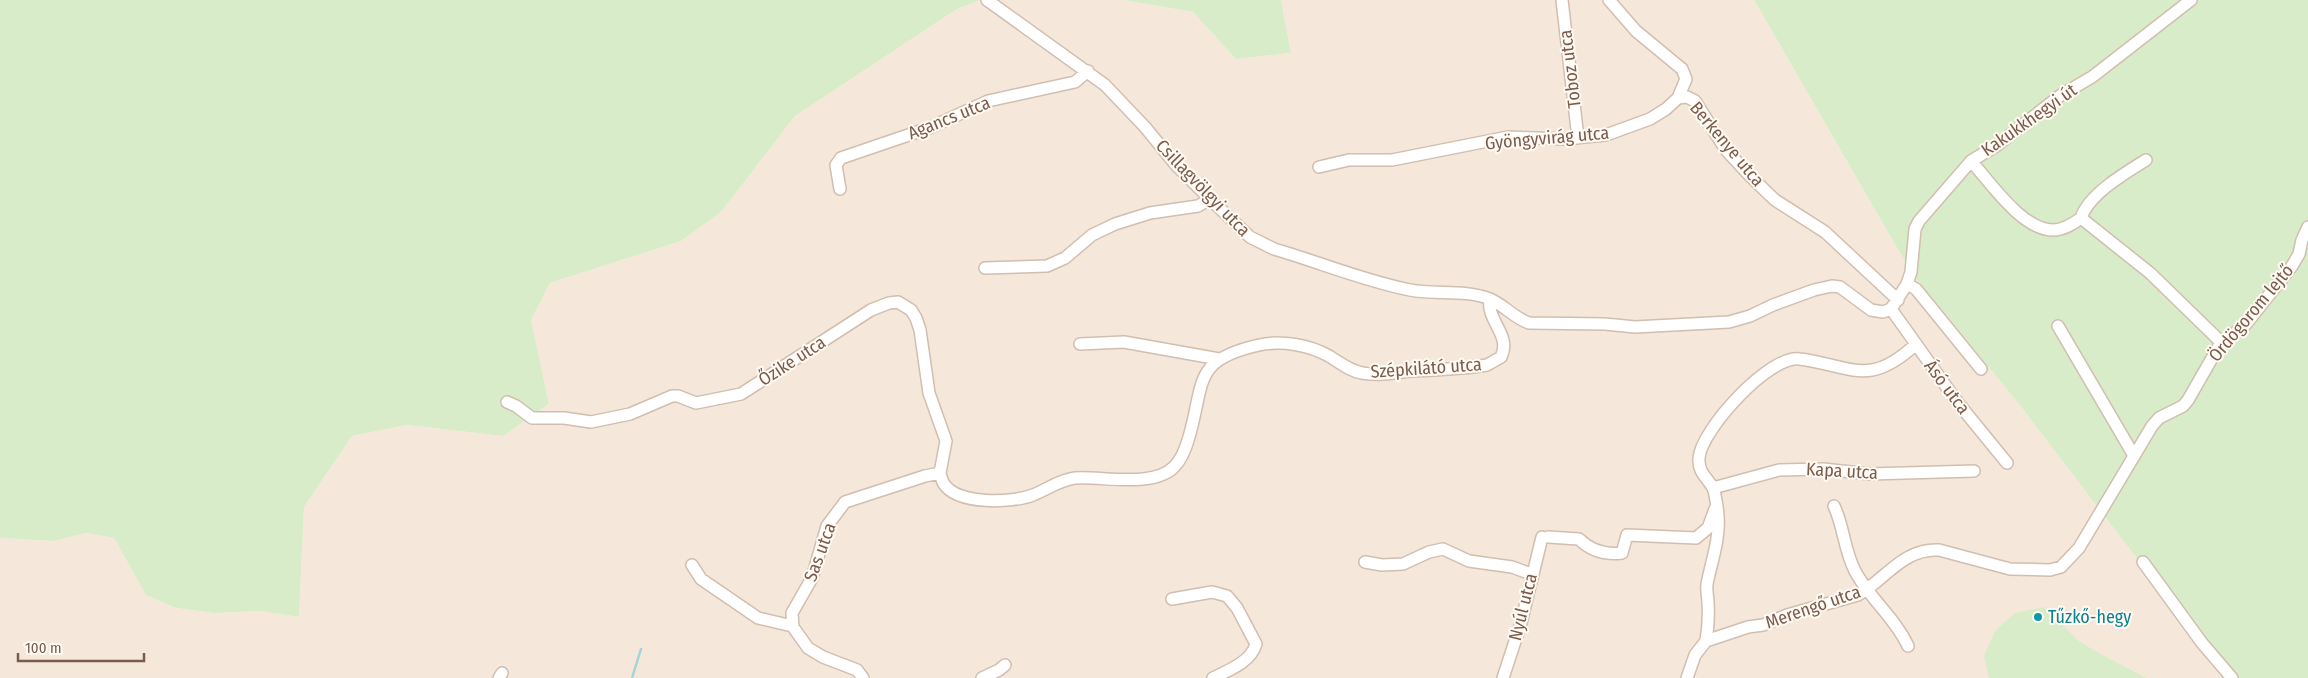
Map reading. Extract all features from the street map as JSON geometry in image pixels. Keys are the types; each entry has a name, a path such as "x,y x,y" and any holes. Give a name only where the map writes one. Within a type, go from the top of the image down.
{"street":[{"name":"Csillagvölgyi utca","path":"987,0 1088,72 1118,98 1176,165 1250,237 1274,249 1396,287 1430,293 1475,295 1490,299"},
{"name":"Toboz utca","path":"1562,0 1578,138"},
{"name":"Berkenye utca","path":"1609,0 1636,31 1682,69 1686,79 1678,98 1687,97 1695,101 1726,150 1775,200 1825,232 1894,304"},
{"name":"Kakukkhegyi út","path":"1907,284 1911,272 1913,239 1919,221 1971,161 1996,146 2062,95 2092,77 2191,0"},
{"name":"Agancs utca","path":"840,189 836,165 841,158 929,128 988,101 1075,82 1088,72"},
{"name":"Gyöngyvirág utca","path":"1319,167 1349,160 1392,160 1508,138 1578,138 1606,135 1650,119 1666,109 1678,98"},
{"path":"1971,161 2022,217 2037,226 2051,230 2060,229 2081,218 2084,208 2103,191 2146,160"},
{"path":"985,268 1047,266 1065,258 1092,235 1115,224 1150,213 1198,206 1210,199"},
{"path":"2081,218 2150,273 2222,343"},
{"name":"Ördögorom lejtő","path":"2100,512 2155,422 2188,400 2222,343 2246,324 2292,266 2299,254 2302,240 2308,228"},
{"path":"1490,299 1504,306 1522,321 1529,324 1605,324 1635,327 1729,322 1750,316 1773,305 1814,290 1832,286 1840,287 1877,312 1883,312 1894,304 1907,284 1916,289 1981,369"},
{"name":"Szépkilátó utca","path":"1219,358 1261,345 1284,344 1313,349 1350,369 1375,375 1487,365 1501,357 1505,346 1504,338 1490,314 1490,299"},
{"name":"Őzike utca","path":"507,402 532,418 564,418 591,422 630,414 672,396 678,396 696,403 741,394 871,310 889,303 898,302 914,314 920,330 929,394 946,441 940,473"},
{"name":"Ásó utca","path":"1894,304 1916,344 1958,403 2007,463"},
{"path":"2058,326 2134,454"},
{"path":"1080,344 1124,342 1219,358"},
{"path":"1687,678 1695,655 1706,641 1709,619 1707,586 1718,534 1718,517 1713,488 1701,470 1699,459 1701,449 1727,410 1742,392 1773,366 1794,358 1848,370 1866,371 1882,367 1916,344"},
{"path":"940,473 943,484 951,492 967,498 980,500 1022,498 1033,495 1056,483 1074,478 1156,478 1174,467 1184,453 1190,434 1200,384 1208,370 1219,358"},
{"name":"Kapa utca","path":"1713,488 1779,470 1824,469 1870,474 1974,471"},
{"name":"Sas utca","path":"791,622 796,602 805,591 816,568 827,526 845,502 924,476 940,473"},
{"path":"1834,506 1839,515 1847,556 1866,590 1898,627 1908,646"},
{"name":"Nyúl utca","path":"1503,678 1520,622 1531,574 1545,537 1578,538 1586,546 1609,554 1622,552 1627,535 1696,538 1708,528 1716,507"},
{"name":"Merengő utca","path":"1706,641 1748,627 1763,626 1787,615 1858,595 1892,567 1916,552 1929,549 1952,552 2010,569 2056,569 2072,557 2100,512"},
{"path":"1365,562 1382,565 1403,564 1429,552 1443,549 1469,561 1512,568 1531,574"},
{"path":"2143,562 2178,607 2202,644 2232,678"},
{"path":"692,565 701,579 758,618 788,626 791,622 802,641 815,654 856,670 864,678"},
{"path":"1172,599 1212,592 1227,596 1251,633 1256,644 1253,653 1243,662 1213,678"},
{"path":"982,678 1005,665"}],"shaded area":[{"path":"980,0 1124,0 1193,12 1236,59 1291,53 1281,0 1754,0 1911,272 2019,404 2228,678 0,678 0,538 54,541 86,533 114,538 146,595 176,608 215,613 261,611 299,617 304,507 352,436 407,425 503,436 549,404 531,320 550,283 681,241 721,212 795,116 957,9"}],"green space":[{"path":"0,0 980,0 957,9 795,116 721,212 681,241 550,283 531,320 549,404 503,436 407,425 352,436 304,507 299,617 261,611 215,613 176,608 146,595 114,538 86,533 54,541 0,538"},
{"path":"1124,0 1281,0 1291,53 1236,59 1193,12"},
{"path":"1754,0 2308,0 2308,678 2228,678 2019,404 1911,272"},
{"path":"2044,607 2080,642 2147,678 1989,678 1984,656 1995,631 2015,613"}],"waterway":[{"path":"632,678 641,649"}],"place":[{"name":"Tűzkő-hegy","path":"2038,617"}]}
